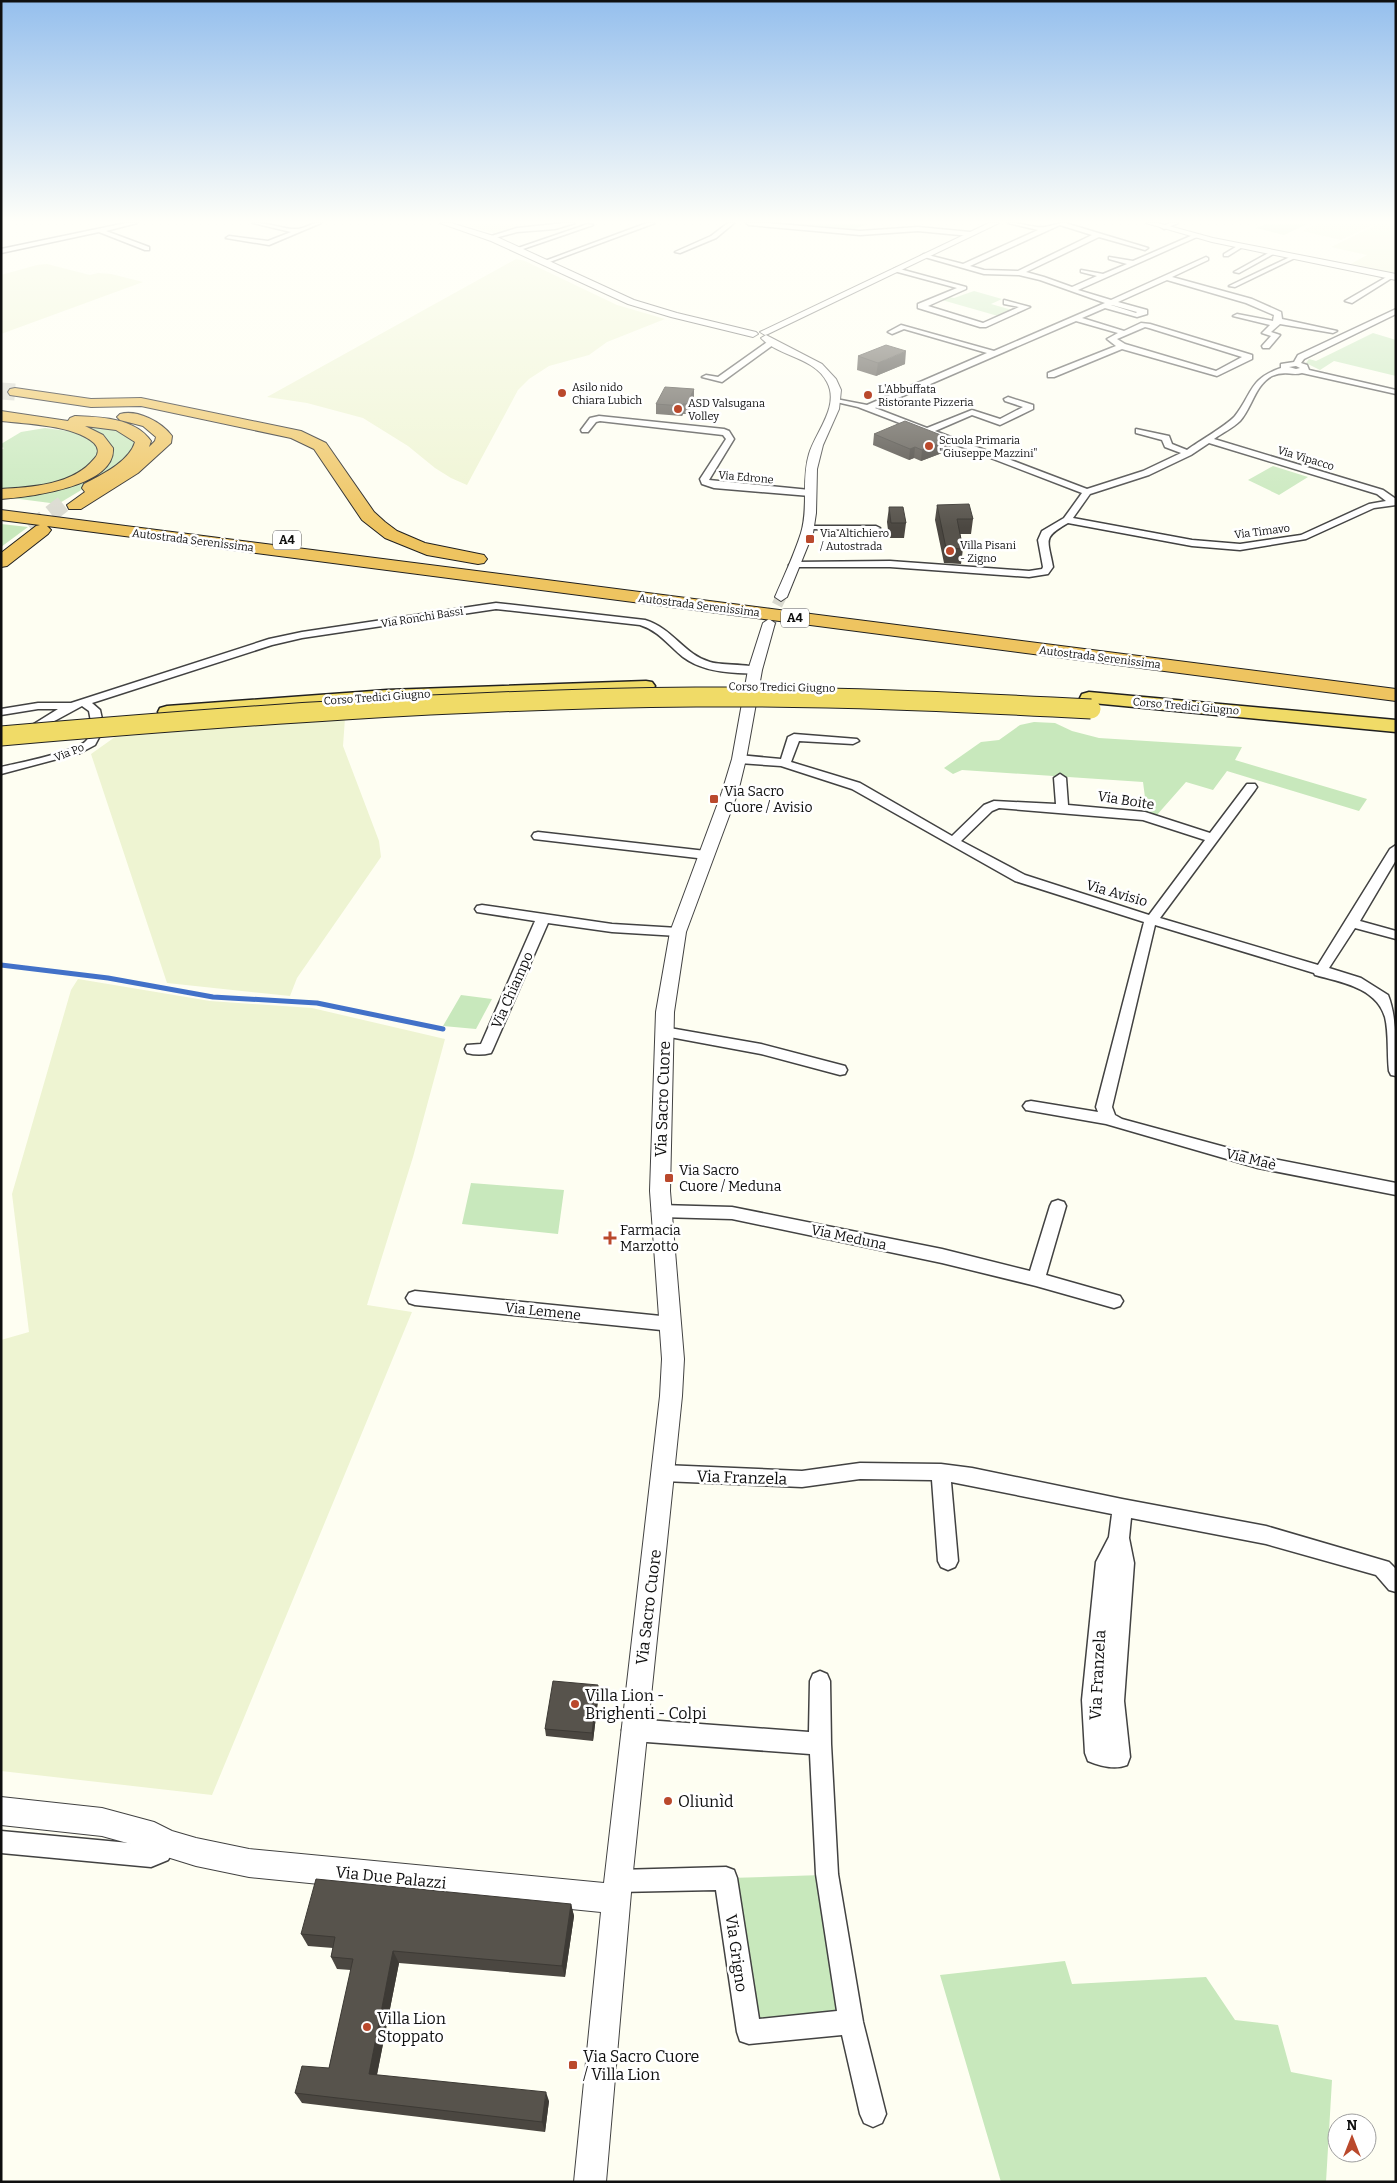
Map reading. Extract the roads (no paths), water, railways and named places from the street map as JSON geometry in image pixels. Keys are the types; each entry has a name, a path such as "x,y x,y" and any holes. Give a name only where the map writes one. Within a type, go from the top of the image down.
{"highway":[{"path":"15,392 91,404 154,404 278,430 310,440 320,446 330,458 368,516 377,526 388,533 429,549 495,561"},
{"path":"29,420 104,423 126,428 134,432 143,441 140,450 118,471 69,505 132,470 156,451 165,440 161,432 148,423 118,416 91,404"},
{"path":"1,416 89,433 105,445 106,455 98,466 78,478 46,488 1,494"},
{"name":"Autostrada Serenissima","path":"1,504 1396,681"},
{"name":"Autostrada Serenissima","path":"1,515 1396,695"},
{"path":"1,521 105,535 195,540"},
{"path":"1,551 37,529 1,562"},
{"path":"519,565 572,577"},
{"name":"Corso Tredici Giugno","path":"167,712 387,696 646,686 876,688 1396,726"},
{"name":"Corso Tredici Giugno","path":"258,716 473,702 663,697 886,699 1090,703 1396,736"},
{"path":"1,724 167,712"},
{"path":"1,729 167,712"},
{"path":"1,736 258,716"},
{"path":"1,748 112,730 258,716"}],"street":[{"path":"715,325 753,334 756,338 768,338 811,362 826,374 832,382 836,401 815,452 810,477 808,527 782,594"},
{"path":"706,377 719,380 768,338 793,325"},
{"path":"867,408 1058,325"},
{"path":"1097,325 1124,333"},
{"path":"1144,325 1150,326 1249,357 1217,374 1122,346 1111,339 1144,325"},
{"path":"1266,346 1276,335 1266,333 1273,325"},
{"path":"1294,325 1333,331"},
{"path":"1296,364 1301,357 1369,325"},
{"path":"1114,341 1150,326"},
{"path":"892,332 904,328 994,353"},
{"path":"1051,375 1122,346"},
{"path":"1286,369 1284,367 1286,365 1296,364 1304,367 1305,370"},
{"path":"1235,365 1268,375"},
{"path":"836,401 853,403 929,430 1083,491 1146,473 1188,453 1237,419 1259,383 1268,375 1286,369 1296,372 1305,370 1396,392"},
{"path":"929,430 972,412 1000,422 1030,406 1008,399"},
{"name":"Via Edrone","path":"585,430 593,420 600,418 721,431 730,438 704,479 705,482 714,486 810,493"},
{"path":"1140,431 1166,438 1168,444 1188,453"},
{"name":"Via Vipacco","path":"1209,440 1380,492 1395,502"},
{"path":"794,565 890,564 1038,574 1045,572 1048,567 1043,540 1047,531 1067,520 1083,491"},
{"name":"Via Timavo","path":"1067,520 1192,543 1240,547 1303,537 1372,506 1395,502"},
{"path":"808,527 876,528"},
{"name":"Via Ronchi Bassi","path":"1,712 38,706 78,704 277,640 496,606 641,622 664,631 694,660 714,666 755,670"},
{"name":"Via Sacro Cuore","path":"590,2182 633,1730 671,1396 673,1359 671,1324 660,1211 661,1084 665,1012 678,932 730,792 739,759 755,670 769,623"},
{"path":"1,744 16,740 78,704"},
{"name":"Via Po","path":"1,772 52,759 76,751 90,743 98,728 94,710 78,704"},
{"path":"785,764 794,737 853,741"},
{"name":"Via Avisio","path":"739,759 785,764 856,786 1020,878 1320,972 1356,981 1383,998 1392,1017 1396,1071"},
{"path":"1060,778 1062,808"},
{"path":"1109,1119 1104,1107 1152,919 1251,787"},
{"name":"Via Boite","path":"954,842 992,805 1005,804 1144,816 1212,838"},
{"path":"538,836 706,855"},
{"path":"1320,972 1396,849"},
{"path":"482,909 612,928 678,932"},
{"name":"Via Chiampo","path":"472,1049 486,1049 543,918"},
{"path":"1352,923 1396,935"},
{"name":"Via Sacro Cuore","path":"664,1032 761,1049 840,1070"},
{"name":"Via Maè","path":"1031,1106 1109,1119 1117,1123 1258,1162 1396,1189"},
{"path":"1036,1279 1058,1206"},
{"name":"Via Meduna","path":"660,1211 732,1213 942,1256 1036,1279 1114,1301"},
{"name":"Via Lemene","path":"415,1298 671,1324"},
{"name":"Via Franzela","path":"663,1473 802,1479 860,1471 941,1472 972,1476 1122,1508 1266,1535 1389,1569 1396,1583"},
{"path":"941,1472 948,1560"},
{"name":"Via Franzela","path":"1119,1538 1106,1562 1093,1700 1096,1753 1119,1756 1113,1701 1124,1563 1119,1538 1122,1508"},
{"path":"820,1681 820,1744 827,1874 851,2022 873,2114"},
{"path":"633,1730 820,1744"},
{"name":"Via Due Palazzi","path":"1,1811 102,1822 154,1836 167,1843 196,1852 249,1862 617,1890"},
{"path":"1,1842 150,1856 160,1852 167,1843"},
{"name":"Via Grigno","path":"617,1890 726,1878 749,2032 851,2022"}],"waterway":[{"path":"1,965 108,978 213,997 317,1003 443,1029"}],"tunnel":[{"path":"1,391 15,392"},
{"path":"31,529 63,504"},
{"path":"777,605 781,597"},
{"path":"769,623 778,604"}],"place":[{"name":"Asilo nido Chiara Lubich","path":"562,393"},
{"name":"L'Abbuffata Ristorante Pizzeria","path":"868,395"},
{"name":"ASD Valsugana Volley","path":"678,409"},
{"name":"Scuola Primaria \"Giuseppe Mazzini\"","path":"929,446"},
{"name":"Via Altichiero / Autostrada","path":"810,539"},
{"name":"Villa Pisani - Zigno","path":"950,551"},
{"name":"Via Sacro Cuore / Avisio","path":"714,799"},
{"name":"Via Sacro Cuore / Meduna","path":"669,1178"},
{"name":"Farmacia Marzotto","path":"610,1238"},
{"name":"Villa Lion - Brighenti - Colpi","path":"575,1704"},
{"name":"Oliunìd","path":"668,1801"},
{"name":"Villa Lion Stoppato","path":"367,2027"},
{"name":"Via Sacro Cuore / Villa Lion","path":"573,2065"}]}
